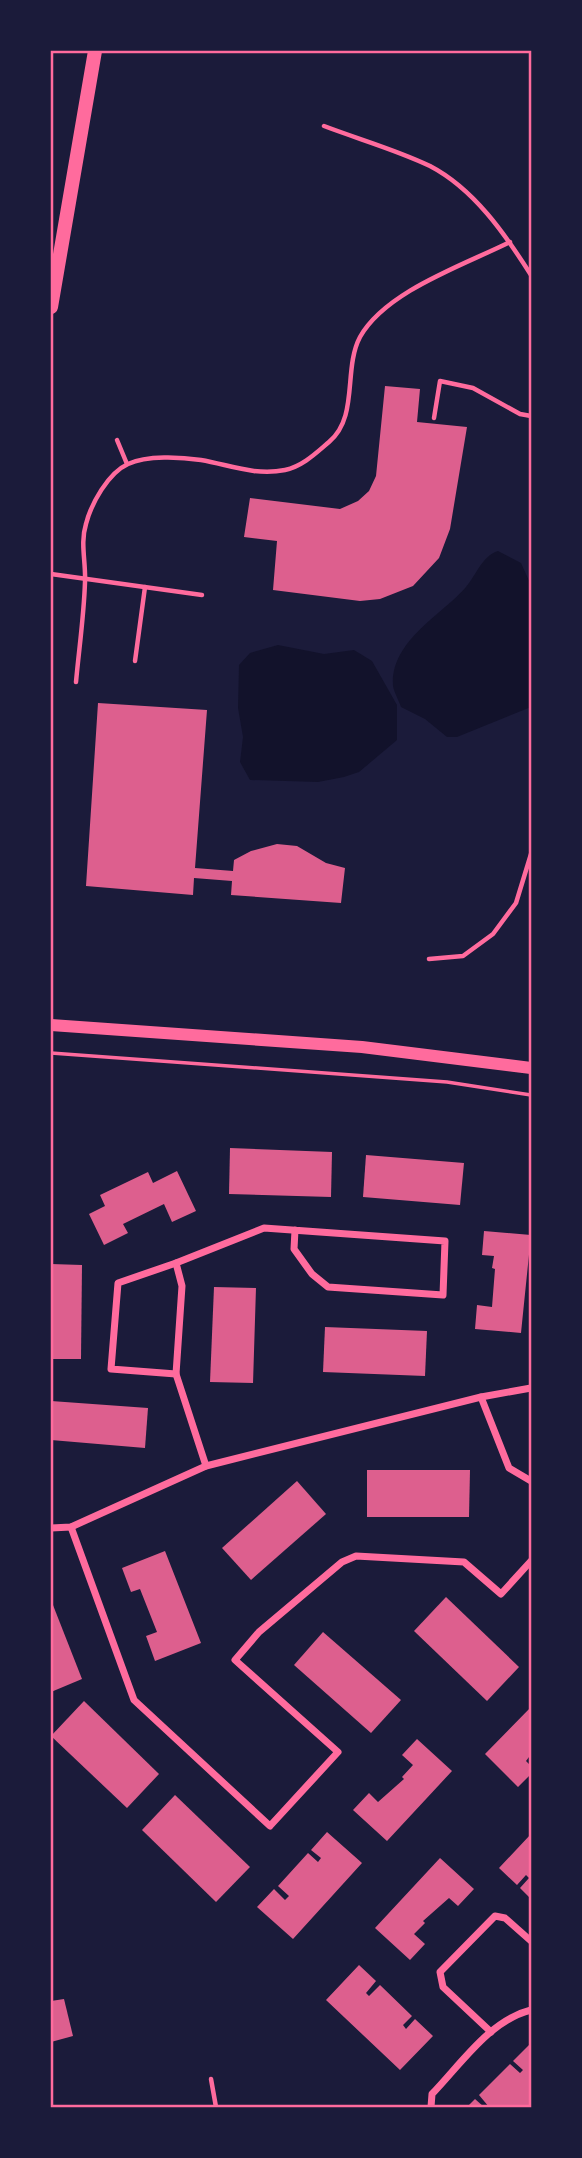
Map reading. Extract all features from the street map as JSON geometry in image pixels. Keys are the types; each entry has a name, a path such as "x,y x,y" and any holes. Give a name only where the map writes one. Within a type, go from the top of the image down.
{"main road":[{"path":"51,307 95,51"}],"street":[{"path":"51,1025 362,1047 531,1068"},
{"path":"176,1374 111,1369 118,1283 264,1228 295,1230 445,1241 443,1295 328,1287 312,1274 294,1250 295,1230"},
{"path":"176,1263 182,1286 176,1374 206,1466"},
{"path":"51,1528 71,1527 206,1466 481,1397 531,1388"},
{"path":"481,1397 509,1468 531,1481"},
{"path":"71,1527 134,1700 270,1826 338,1752 235,1660 259,1632 342,1562 356,1556 464,1562 501,1594 531,1561"},
{"path":"491,2032 443,1987 440,1972 495,1916 505,1918 531,1941"},
{"path":"431,2107 432,2094 491,2032 513,2015 531,2010"}],"lane":[{"path":"324,126 430,167 475,199 510,242 531,275"},
{"path":"76,682 86,579 83,553 85,524 96,499 127,464 153,459 193,460 229,469 267,472 304,463 334,438 345,418 352,361 359,339 375,316 407,292 510,242"},
{"path":"434,418 440,381 473,388 520,414 531,416"},
{"path":"117,440 127,464"},
{"path":"51,574 202,596"},
{"path":"135,661 145,587"},
{"path":"429,959 463,956 493,934 516,903 531,854"},
{"path":"211,2079 216,2107"}],"path":[{"path":"51,1053 447,1082 531,1095"}],"shaded area":[{"path":"498,551 521,563 531,585 531,707 457,737 447,737 425,719 401,707 393,686 394,670 408,642 466,587 488,557"},
{"path":"278,645 324,654 354,650 372,661 397,705 397,740 359,772 344,777 318,782 250,780 240,762 243,737 238,708 239,665 250,653"}],"building":[{"path":"385,386 420,389 417,422 467,427 450,529 439,558 413,586 380,599 360,601 273,590 277,541 244,537 250,498 340,509 358,501 369,491 376,476"},
{"path":"98,703 207,710 195,868 233,871 234,860 251,851 277,844 297,846 326,863 345,868 341,903 231,895 232,881 194,878 193,895 86,886"},
{"path":"230,1148 332,1152 331,1197 229,1194"},
{"path":"366,1155 464,1163 460,1205 363,1197"},
{"path":"177,1171 196,1211 172,1222 164,1204 123,1224 128,1233 104,1245 89,1214 105,1206 100,1195 148,1172 153,1183"},
{"path":"484,1231 531,1235 521,1333 475,1329 477,1305 492,1307 494,1256 482,1255"},
{"path":"51,1264 82,1265 81,1359 51,1359"},
{"path":"214,1287 256,1288 253,1383 210,1382"},
{"path":"325,1327 427,1331 425,1376 323,1372"},
{"path":"51,1401 148,1408 145,1448 51,1440"},
{"path":"367,1470 470,1470 469,1517 367,1517"},
{"path":"297,1481 326,1514 251,1580 222,1548"},
{"path":"165,1551 201,1643 155,1661 146,1636 157,1632 140,1589 131,1592 122,1568"},
{"path":"446,1597 519,1667 487,1701 414,1631"},
{"path":"51,1600 82,1679 51,1692"},
{"path":"323,1632 401,1700 371,1733 294,1665"},
{"path":"84,1701 159,1774 127,1808 51,1736"},
{"path":"531,1707 531,1760 529,1757 526,1761 531,1766 531,1774 518,1787 485,1754"},
{"path":"417,1739 452,1771 387,1841 353,1810 369,1793 378,1802 404,1779 402,1777 413,1765 402,1755"},
{"path":"175,1795 250,1867 216,1902 142,1830"},
{"path":"327,1832 362,1863 293,1939 257,1907 274,1889 285,1900 289,1896 278,1886 308,1853 318,1862 321,1858 311,1850"},
{"path":"531,1834 531,1899 520,1888 529,1878 526,1875 517,1885 499,1868"},
{"path":"440,1858 474,1889 458,1906 449,1898 423,1921 425,1923 414,1934 425,1944 410,1960 375,1928"},
{"path":"359,1965 376,1981 366,1993 369,1996 380,1985 412,2016 403,2025 406,2029 415,2019 433,2036 400,2070 326,2000"},
{"path":"64,1999 73,2036 51,2042 51,2001"},
{"path":"531,2043 531,2107 489,2107 479,2095 510,2064 520,2073 523,2070 513,2061"},
{"path":"475,2099 484,2107 467,2107"}]}
